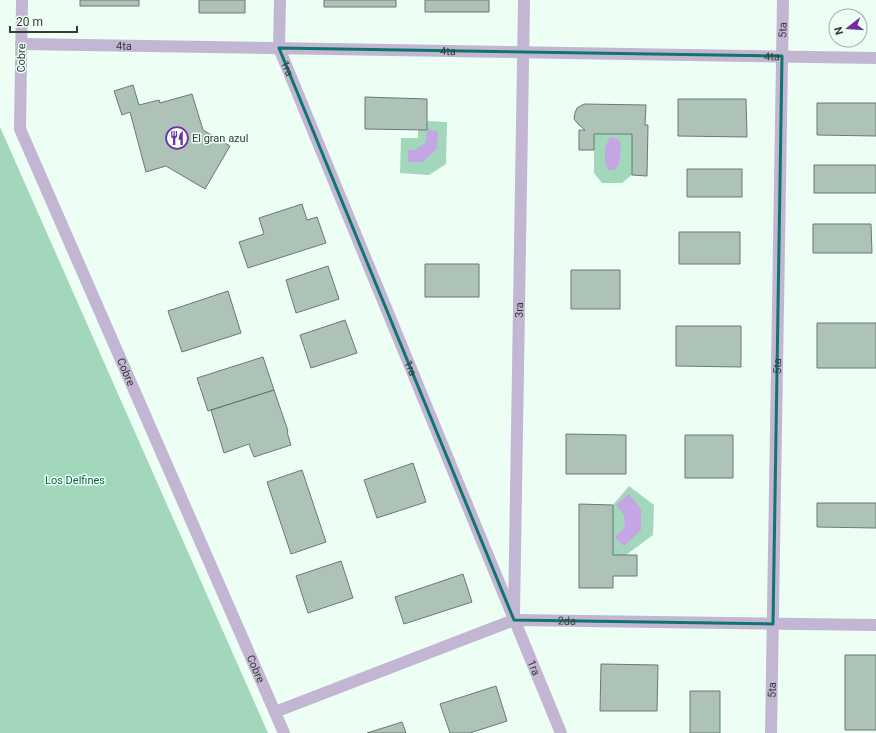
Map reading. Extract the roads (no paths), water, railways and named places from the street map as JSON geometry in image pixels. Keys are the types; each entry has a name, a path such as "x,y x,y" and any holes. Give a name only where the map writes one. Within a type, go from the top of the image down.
{"street":[{"name":"Cobre","path":"22,0 20,129 284,733"},
{"name":"1ra","path":"280,0 279,48 561,733"},
{"name":"3ra","path":"514,620 524,0"},
{"name":"5ta","path":"771,733 783,0"},
{"name":"4ta","path":"21,44 876,58"},
{"name":"2da","path":"275,712 514,620 876,625"}],"place":[{"name":"El gran azul","path":"177,138"}],"park label":[{"name":"Los Delfines","path":"75,480"}]}
